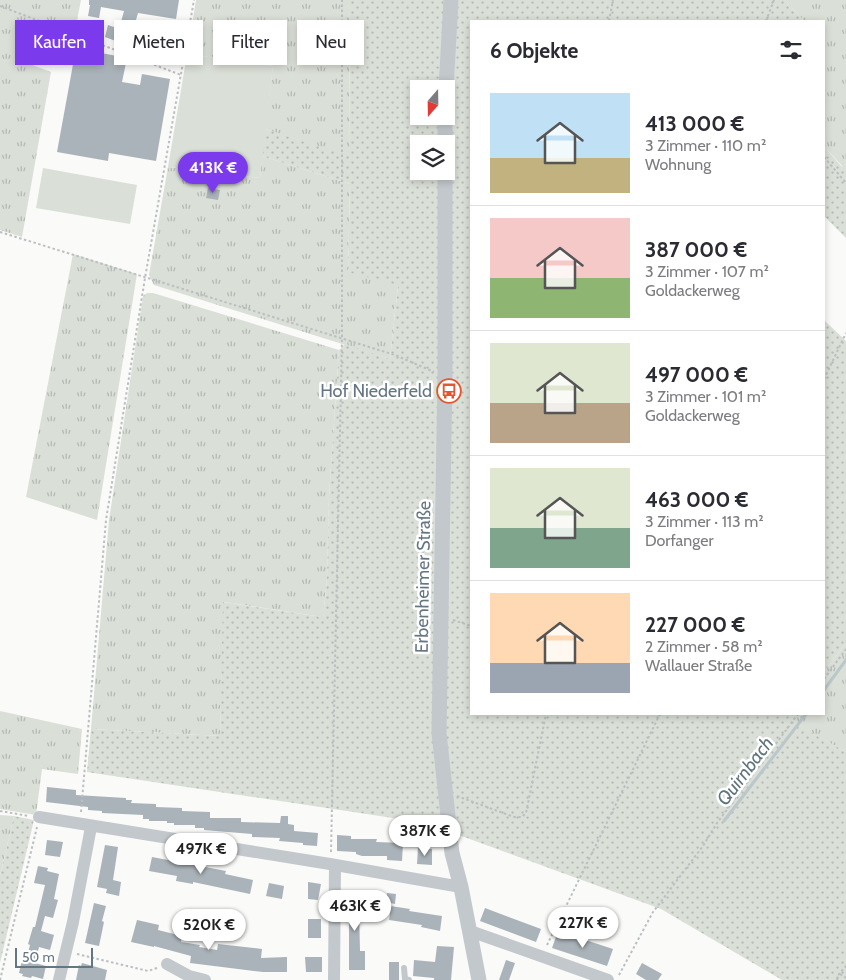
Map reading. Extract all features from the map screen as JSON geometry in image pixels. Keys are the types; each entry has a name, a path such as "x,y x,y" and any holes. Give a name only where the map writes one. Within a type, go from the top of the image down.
{"street":[{"path":"447,80 451,0"},
{"name":"Erbenheimer Straße","path":"445,180 445,377 439,733 452,853 461,888 479,980"},
{"path":"39,817 461,888"},
{"path":"59,980 66,951 86,826"},
{"path":"333,865 334,980"},
{"path":"470,931 608,980"},
{"path":"167,964 189,976 206,980"}],"lane":[{"path":"404,968 405,980 409,980"}],"path":[{"path":"86,826 106,520 145,278 194,0"},
{"path":"333,865 342,338 342,0"},
{"path":"609,20 613,0"},
{"path":"766,20 774,0"},
{"path":"0,6 181,75"},
{"path":"825,158 846,183"},
{"path":"0,232 342,338 394,355 445,377"},
{"path":"825,377 846,333"},
{"path":"441,617 470,626"},
{"path":"825,678 846,649"},
{"path":"446,792 514,817 522,817 526,813 546,715"},
{"path":"541,956 660,715"},
{"path":"616,980 654,912 703,846 716,823 797,715"},
{"path":"0,811 39,817 0,980"},
{"path":"66,951 148,971 167,964"},
{"path":"837,980 839,974 846,966"},
{"path":"839,974 846,978"}],"green space":[{"path":"0,0 81,0 77,20 15,20 15,65 32,65 51,72 22,237 0,230"},
{"path":"196,0 349,0 349,20 297,20 297,65 349,65 350,157 265,129 273,66 266,65 287,65 287,20 213,20 213,58 203,56 203,20 193,20"},
{"path":"349,0 785,0 803,20 470,20 470,715 790,715 788,719 846,752 846,980 782,980 661,909 426,823 87,772 91,729 220,736 223,602 323,617 327,579 329,496 339,350 345,344 390,359 398,285 348,272 350,184 262,156 265,129 350,156 349,65 364,65 364,20 349,20"},
{"path":"785,0 846,0 846,159 843,167 825,147 825,20 803,20"},
{"path":"203,56 213,58 213,65 273,66 260,178 168,167 185,65 203,65"},
{"path":"825,147 842,167 846,159 846,238 825,217"},
{"path":"262,156 350,184 348,271 398,284 390,359 154,285 149,275 168,167 260,178"},
{"path":"43,168 137,185 130,224 36,208"},
{"path":"73,254 137,274 97,520 26,497"},
{"path":"147,293 153,293 339,350 329,496 327,579 323,617 224,602 220,736 91,729 109,520 143,296"},
{"path":"825,321 846,341 846,643 825,671"},
{"path":"846,643 846,752 787,719 790,715 825,715 825,671"},
{"path":"0,711 82,729 78,774 42,769 36,815 0,809"},
{"path":"0,815 14,816 0,876"},
{"path":"14,816 34,820 0,963 0,876"}],"building":[{"path":"89,0 179,0 176,19 138,13 136,20 122,20 124,11 101,7 99,18 88,16"},
{"path":"108,25 114,27 114,40 105,37"},
{"path":"104,53 114,55 114,65 126,65 122,82 140,85 142,74 170,79 156,161 109,153 108,161 57,152 73,65 104,65"},
{"path":"208,188 220,190 218,200 206,198"},
{"path":"47,787 76,790 76,795 126,798 126,800 132,800 131,803 156,804 156,807 182,808 182,811 210,812 210,818 241,818 241,822 280,823 281,816 288,816 288,824 294,825 294,831 318,833 317,846 279,841 280,838 252,837 252,834 204,830 204,828 195,828 195,825 174,825 174,823 167,823 167,821 149,821 149,819 143,819 143,815 102,813 102,811 88,810 88,807 46,802"},
{"path":"337,835 351,836 351,839 377,839 376,842 403,843 402,861 387,860 387,856 362,856 356,854 356,852 337,851"},
{"path":"47,840 63,842 60,857 45,855"},
{"path":"105,845 118,847 113,880 121,882 119,896 106,893 107,889 97,887"},
{"path":"418,848 432,849 432,865 417,864"},
{"path":"152,857 226,871 225,874 253,880 250,894 193,882 193,884 176,881 177,876 149,871"},
{"path":"38,866 48,868 47,871 59,874 54,899 58,900 53,918 45,916 41,931 54,935 50,950 39,947 35,963 46,966 43,979 22,976 23,974 19,973 22,960 26,961 30,945 28,944 33,927 35,927 45,885 34,883"},
{"path":"308,882 321,884 318,900 308,899"},
{"path":"269,883 284,886 282,899 266,896"},
{"path":"350,891 365,894 363,908 359,907 360,951 365,951 365,970 349,970 349,910 347,910"},
{"path":"387,893 396,894 395,904 386,902"},
{"path":"94,903 106,906 99,946 85,943"},
{"path":"391,906 442,916 440,931 421,927 422,925 389,920"},
{"path":"485,908 541,929 536,942 480,921"},
{"path":"308,919 321,919 321,938 308,938"},
{"path":"137,920 159,925 158,930 182,936 181,942 200,945 199,947 217,950 218,944 262,949 261,958 287,957 287,972 263,972 190,963 191,956 131,942"},
{"path":"558,931 613,949 607,966 552,948"},
{"path":"437,946 454,947 451,980 434,980 434,978 413,976 414,960 435,962"},
{"path":"305,957 322,957 322,972 306,972"},
{"path":"506,960 515,963 509,980 499,980"},
{"path":"389,962 399,962 399,980 389,980"},
{"path":"82,963 107,970 105,980 76,980 79,965 81,966"},
{"path":"642,963 662,974 658,980 646,980 636,974"}],"waterway":[{"name":"Quirnbach","path":"825,689 846,660"},
{"name":"Quirnbach","path":"724,821 805,715"}],"place":[{"name":"Hof Niederfeld","path":"449,391"}]}
